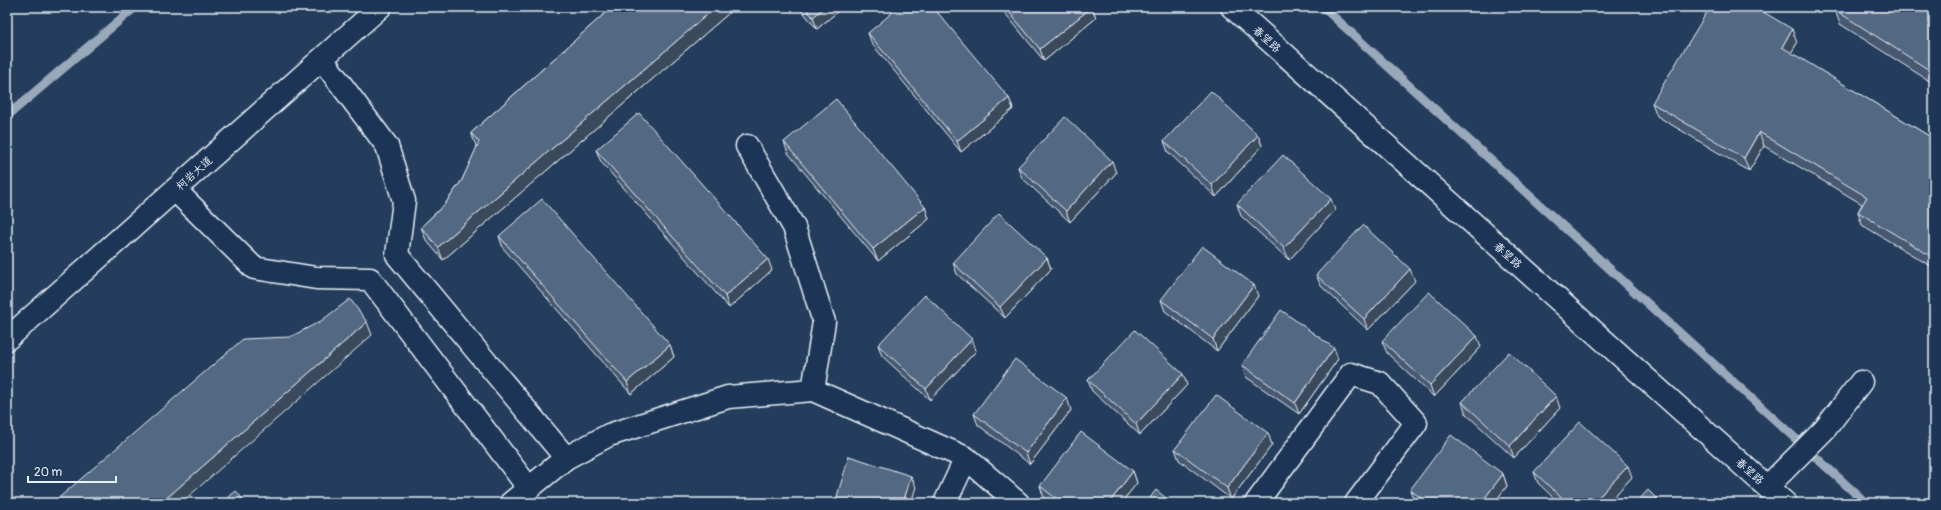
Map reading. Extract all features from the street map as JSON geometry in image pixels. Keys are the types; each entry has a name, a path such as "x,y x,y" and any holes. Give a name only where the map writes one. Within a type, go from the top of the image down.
{"street":[{"name":"柯岩大道","path":"9,332 174,190 380,7"},
{"name":"春望路","path":"1232,7 1785,503"},
{"path":"322,59 387,146 404,201 397,255 566,458"},
{"path":"747,146 794,227 824,322 813,390"},
{"path":"174,190 254,268 316,278 370,279 528,487"},
{"path":"1256,503 1351,374 1380,383 1416,423 1356,503"},
{"path":"1767,487 1825,429 1861,382"},
{"path":"511,503 528,487 566,458 609,435 728,398 813,390 966,458 1018,503"},
{"path":"945,503 966,458"}],"building":[{"path":"612,7 716,7 438,247 421,227 445,204 462,180 479,142 471,133"},
{"path":"804,7 825,7 813,17"},
{"path":"899,7 933,7 1009,98 957,141 868,33"},
{"path":"1005,7 1092,7 1040,49"},
{"path":"1710,7 1755,7 1792,29 1782,47 1934,139 1934,258 1858,212 1867,197 1759,132 1744,158 1652,103"},
{"path":"1837,7 1934,7 1934,73 1835,10"},
{"path":"1211,91 1258,135 1212,185 1164,141"},
{"path":"836,99 925,207 873,249 784,142"},
{"path":"639,113 768,259 725,296 596,150"},
{"path":"1065,117 1112,161 1066,211 1018,167"},
{"path":"1283,155 1331,199 1284,248 1237,204"},
{"path":"542,199 670,345 627,382 499,236"},
{"path":"999,213 1047,258 1000,307 953,263"},
{"path":"1363,225 1410,269 1364,319 1316,275"},
{"path":"1202,246 1254,285 1213,339 1161,300"},
{"path":"1429,292 1477,336 1430,385 1382,341"},
{"path":"925,295 972,339 926,389 878,345"},
{"path":"350,299 367,322 161,503 53,503 243,339 290,337 321,321"},
{"path":"1281,310 1334,348 1295,403 1242,365"},
{"path":"1135,330 1183,374 1136,424 1088,380"},
{"path":"1509,352 1556,396 1510,446 1462,402"},
{"path":"1015,359 1067,398 1026,453 974,414"},
{"path":"1216,395 1268,433 1227,488 1175,449"},
{"path":"1580,422 1628,466 1593,503 1567,503 1534,472"},
{"path":"1081,432 1133,471 1109,503 1062,503 1040,486"},
{"path":"1451,435 1503,474 1481,503 1428,503 1410,490"},
{"path":"849,456 911,476 903,503 835,503"},
{"path":"1156,490 1172,503 1146,503"},
{"path":"1648,490 1661,503 1636,503"},
{"path":"236,491 246,503 221,503"}],"waterway":[{"path":"7,116 135,7"},
{"path":"1323,7 1866,503"}]}
